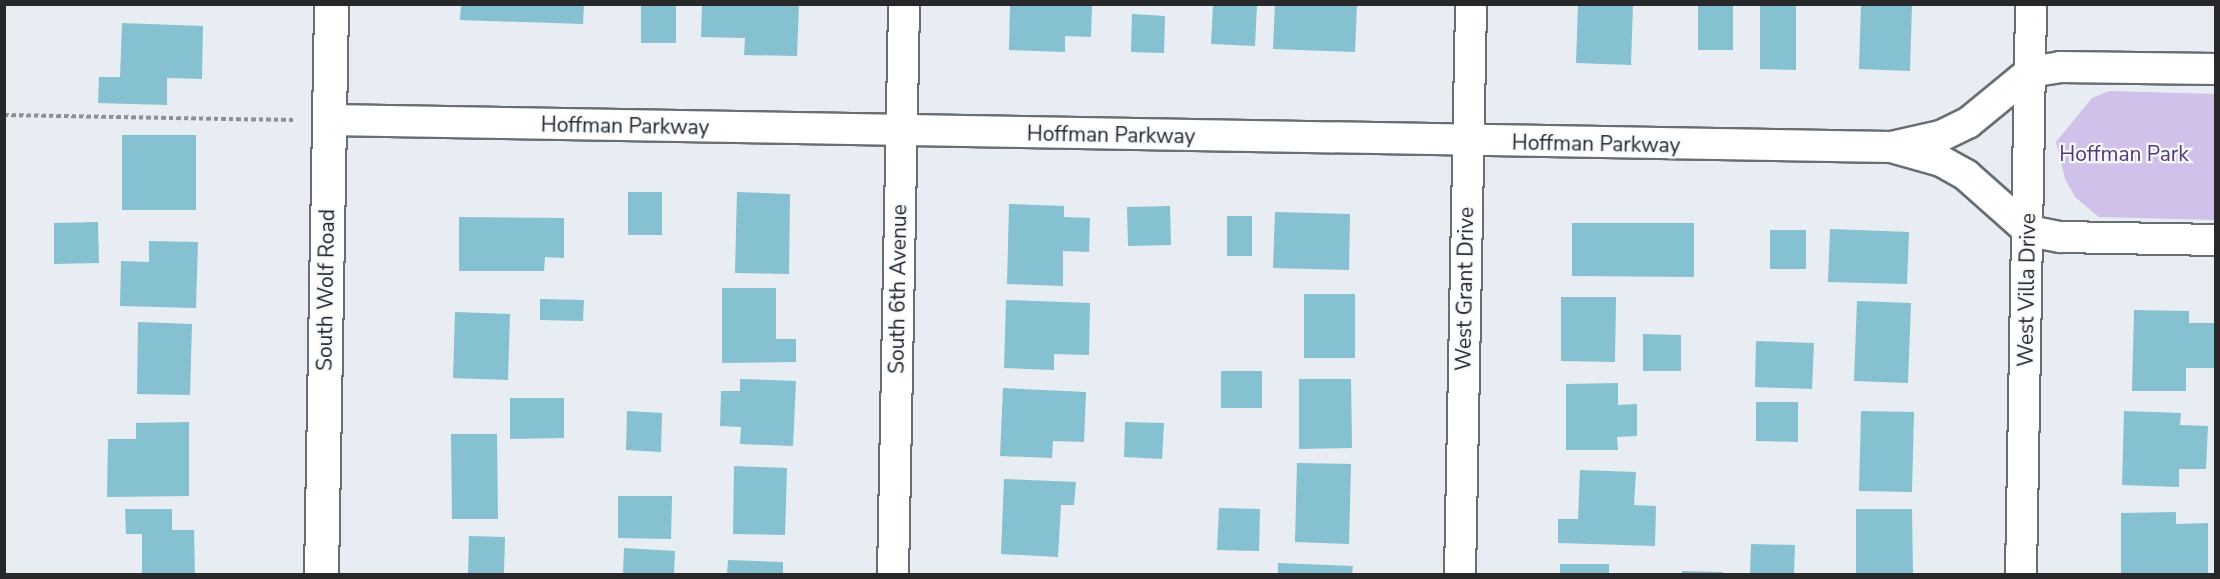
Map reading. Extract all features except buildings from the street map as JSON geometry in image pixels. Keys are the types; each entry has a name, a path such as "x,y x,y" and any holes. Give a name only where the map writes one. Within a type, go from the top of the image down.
{"main road":[{"name":"South Wolf Road","path":"321,574 331,4"}],"street":[{"name":"South 6th Avenue","path":"893,574 904,4"},
{"name":"West Grant Drive","path":"1460,574 1471,4"},
{"name":"West Villa Drive","path":"2020,574 2029,231 2031,4"},
{"name":"Hoffman Parkway","path":"329,120 1467,142 1892,147 1941,136 1968,123 2030,72 2060,67 2216,69"},
{"name":"Hoffman Parkway","path":"1892,147 1941,161 1966,176 2029,231"},
{"path":"2029,231 2060,237 2216,240"}],"path":[{"path":"4,115 329,120"}],"green space":[{"name":"Hoffman Park","path":"2109,91 2215,94 2215,220 2099,217 2075,197 2065,179 2056,142 2092,98"}]}
